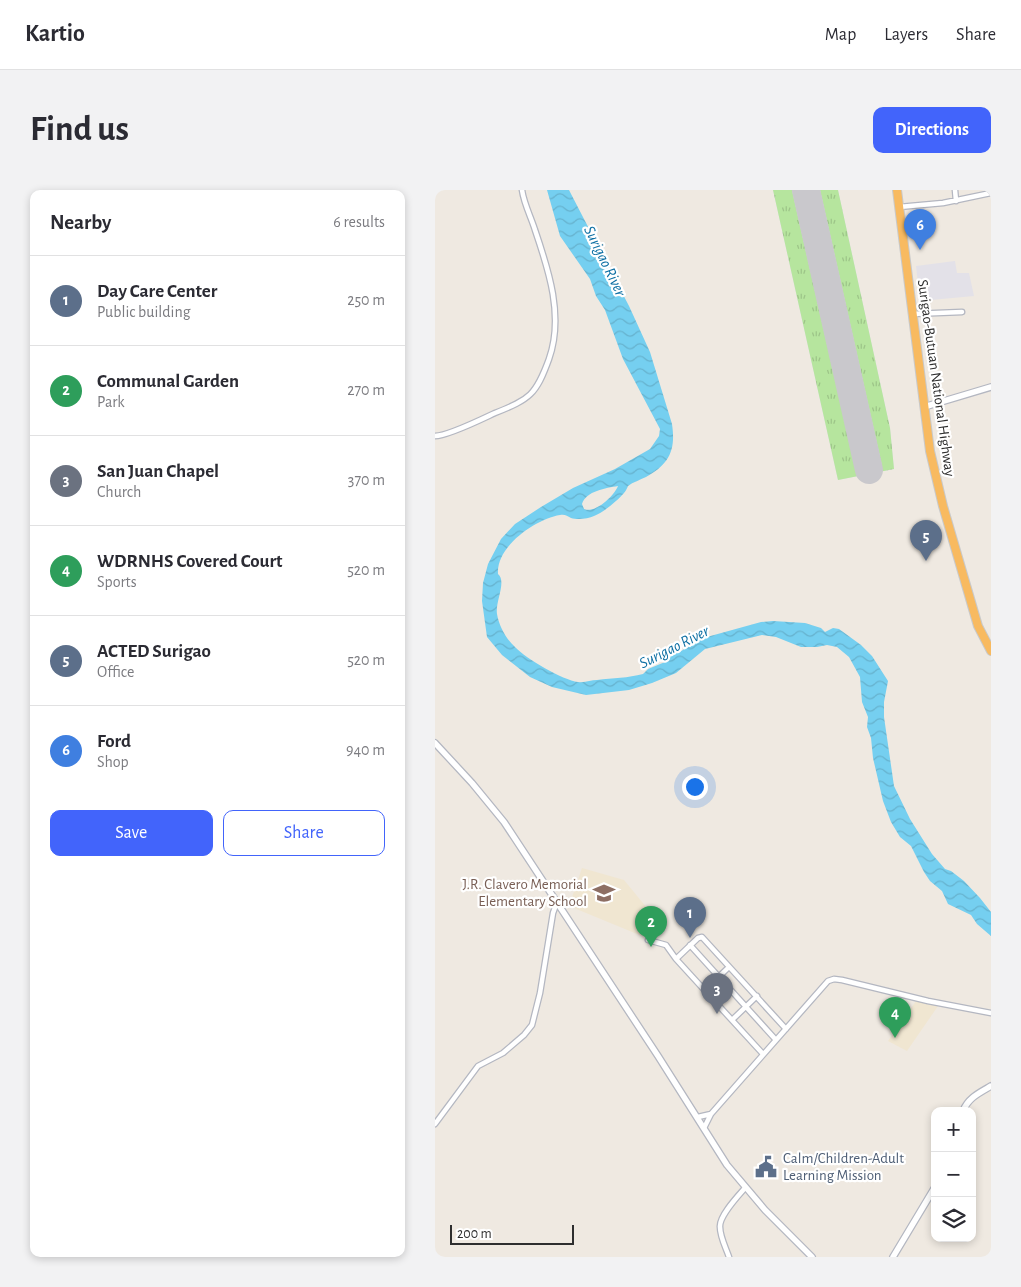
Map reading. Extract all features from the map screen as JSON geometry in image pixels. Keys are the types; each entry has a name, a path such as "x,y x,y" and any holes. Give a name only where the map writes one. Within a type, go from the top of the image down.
{"highway":[{"name":"Surigao-Butuan National Highway","path":"897,190 930,451 943,506 978,626 991,651"}],"street":[{"path":"435,436 505,409 530,395 538,386 551,355 556,332 554,299 543,254 521,190"},
{"path":"955,190 956,200"},
{"path":"899,207 956,200 991,193"},
{"path":"912,314 962,312"},
{"path":"924,407 991,387"},
{"path":"435,743 472,783 504,822 698,1117 727,1165 765,1210 812,1257"},
{"path":"435,1124 478,1066 503,1053 524,1035 532,1025 540,993 553,913 557,902"},
{"path":"676,959 698,938 703,937 786,1029"},
{"path":"648,940 668,946 676,959 763,1054"},
{"path":"690,946 776,1040"},
{"path":"705,990 729,967"},
{"path":"704,1128 711,1114 824,984 834,979 991,1013"},
{"path":"732,1020 757,996"},
{"path":"965,1107 969,1100 976,1094 991,1086"},
{"path":"698,1117 711,1114"},
{"path":"729,1257 720,1230 720,1222 745,1188"},
{"path":"893,1257 911,1230 931,1193"}],"shaded area":[{"path":"773,190 838,190 890,428 894,469 838,480"},
{"path":"955,261 957,273 969,273 974,296 920,301 916,266"},
{"name":"J.R. Clavero Memorial Elementary School","path":"582,868 624,880 647,908 642,936 569,906"},
{"path":"916,1001 938,1006 907,1051 888,1041"}],"green space":[{"path":"773,190 792,190 856,472 882,466 820,190 838,190 890,428 894,469 838,480"}],"water":[{"name":"Surigao River","path":"547,190 569,190 629,306 650,352 672,424 672,449 660,467 628,486 621,496 602,512 583,519 573,519 563,515 550,518 529,528 510,544 499,564 498,574 501,587 497,614 501,628 520,652 536,663 563,677 581,682 643,674 648,669 665,662 672,655 683,650 687,645 696,640 761,622 805,623 821,628 825,632 833,628 839,629 861,645 872,656 888,681 884,702 884,717 894,786 910,819 932,854 945,869 951,871 964,881 991,912 991,936 977,924 971,915 948,904 942,891 930,881 924,872 911,846 900,837 891,822 883,801 873,758 871,738 867,727 868,717 862,702 860,677 849,657 837,647 827,645 801,647 776,637 762,635 705,649 676,673 652,683 629,690 586,695 552,687 530,677 502,655 487,637 482,601 483,583 488,564 501,539 515,524 541,507 573,488 615,469 650,449 659,436 660,429 623,359 605,310 596,296 590,279 560,236","holes":["618,486 599,507 588,510 584,509 582,504 592,493"]}],"runway":[{"path":"806,190 869,470"}],"place":[{"name":"Ford","path":"920,250"},
{"name":"ACTED Surigao","path":"926,561"},
{"name":"J.R. Clavero Memorial Elementary School","path":"604,893"},
{"name":"Day Care Center","path":"690,938"},
{"name":"Communal Garden","path":"651,947"},
{"name":"San Juan Chapel","path":"717,1014"},
{"name":"WDRNHS Covered Court","path":"895,1038"},
{"name":"Calm/Children-Adult Learning Mission","path":"766,1167"}]}
